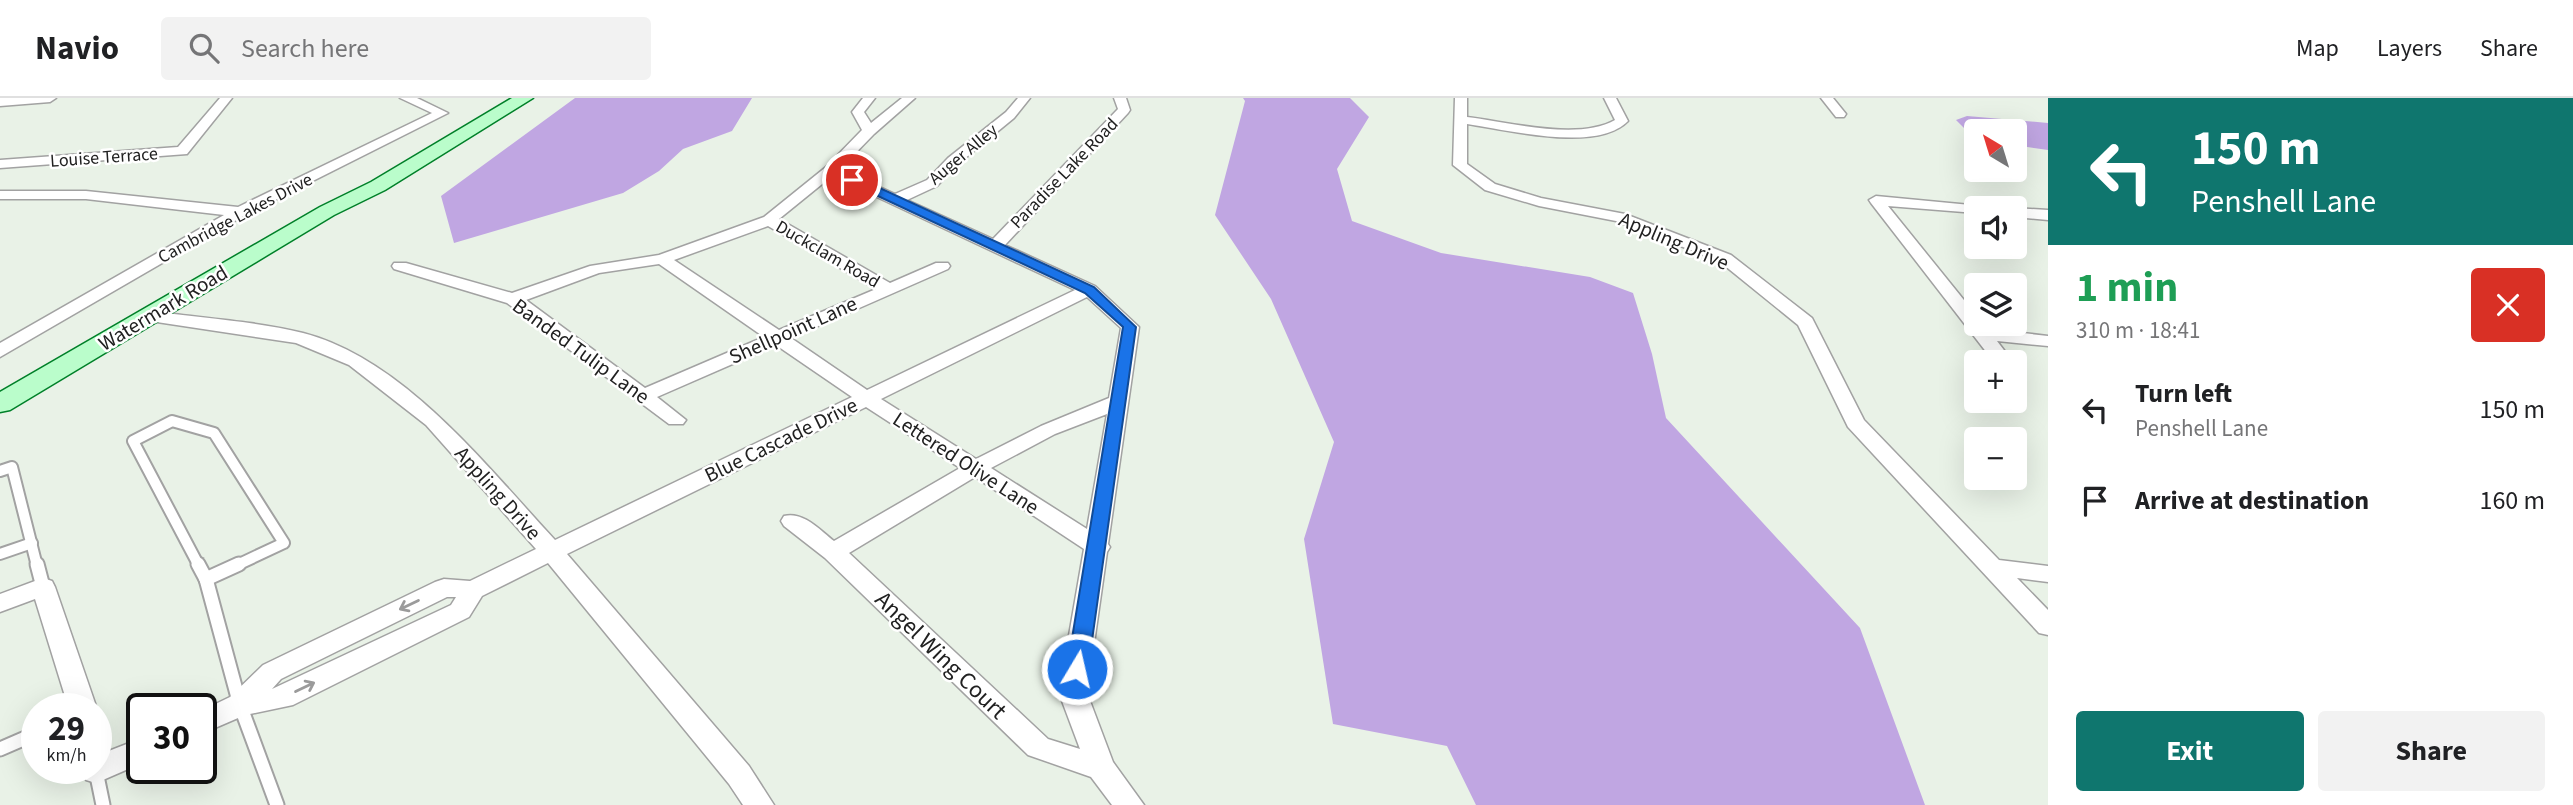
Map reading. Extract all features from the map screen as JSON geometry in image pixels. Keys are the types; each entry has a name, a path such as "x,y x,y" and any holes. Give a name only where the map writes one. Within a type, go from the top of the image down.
{"street":[{"path":"0,102 50,98"},
{"name":"Louise Terrace","path":"0,164 182,151 226,98"},
{"name":"Cambridge Lakes Drive","path":"0,351 240,212 442,113 406,98"},
{"name":"Watermark Road","path":"327,211 350,189 506,98"},
{"name":"Watermark Road","path":"0,404 327,211 378,186 524,98"},
{"path":"869,98 858,112 869,131"},
{"path":"513,299 596,269 662,259 769,220 831,170 869,131 909,98"},
{"name":"Auger Alley","path":"896,199 932,183 1010,115 1024,98"},
{"name":"Paradise Lake Road","path":"996,245 1124,110 1120,98"},
{"name":"Appling Drive","path":"1461,98 1460,165 1490,187 1539,202 1620,217 1725,258 1806,322 1855,423 2048,626"},
{"path":"1462,120 1571,134 1605,131 1622,121 1610,98"},
{"path":"1827,98 1840,114"},
{"path":"831,170 1089,290 1130,327 1098,547 1073,693 1101,768 1129,805"},
{"path":"0,195 72,194 240,212"},
{"path":"1964,208 1876,200 1964,311"},
{"path":"2027,213 2048,215"},
{"name":"Duckclam Road","path":"769,220 887,288"},
{"name":"Lettered Olive Lane","path":"662,259 866,398 1098,547"},
{"name":"Banded Tulip Lane","path":"400,266 513,299 676,420"},
{"name":"Shellpoint Lane","path":"645,395 942,266"},
{"name":"Blue Cascade Drive","path":"217,716 240,705 283,698 460,611 473,590 1089,290"},
{"name":"Appling Drive","path":"150,316 300,338 356,360 433,421 551,551 739,775 759,805"},
{"path":"1984,336 1995,350"},
{"path":"2001,336 2048,341"},
{"path":"833,552 975,468 1048,430 1120,401"},
{"name":"Angel Wing Court","path":"792,521 833,552 1038,747 1101,768"},
{"path":"1991,567 2048,574"},
{"path":"0,603 43,587 78,693"}],"lane":[{"path":"205,579 284,543 214,433 172,421 133,442 205,579 240,705 277,805"},
{"path":"0,471 12,467 43,587"},
{"path":"0,554 32,543"},
{"path":"0,749 21,740"},
{"path":"99,784 103,805"}],"shaded area":[{"path":"575,98 752,98 732,131 683,149 659,171 623,193 454,243 441,196"},
{"path":"1243,98 1350,98 1369,117 1337,169 1352,221 1441,253 1590,277 1633,293 1652,354 1666,418 1860,628 1925,805 1476,805 1447,746 1333,724 1304,539 1334,442 1271,299 1215,215 1245,101"},
{"path":"1967,116 2002,119 1964,119 1964,128 1956,120"},
{"path":"2027,121 2048,123 2048,150 2027,147"}],"route":[{"path":"852,180 1089,290 1130,327 1077,669"}]}
